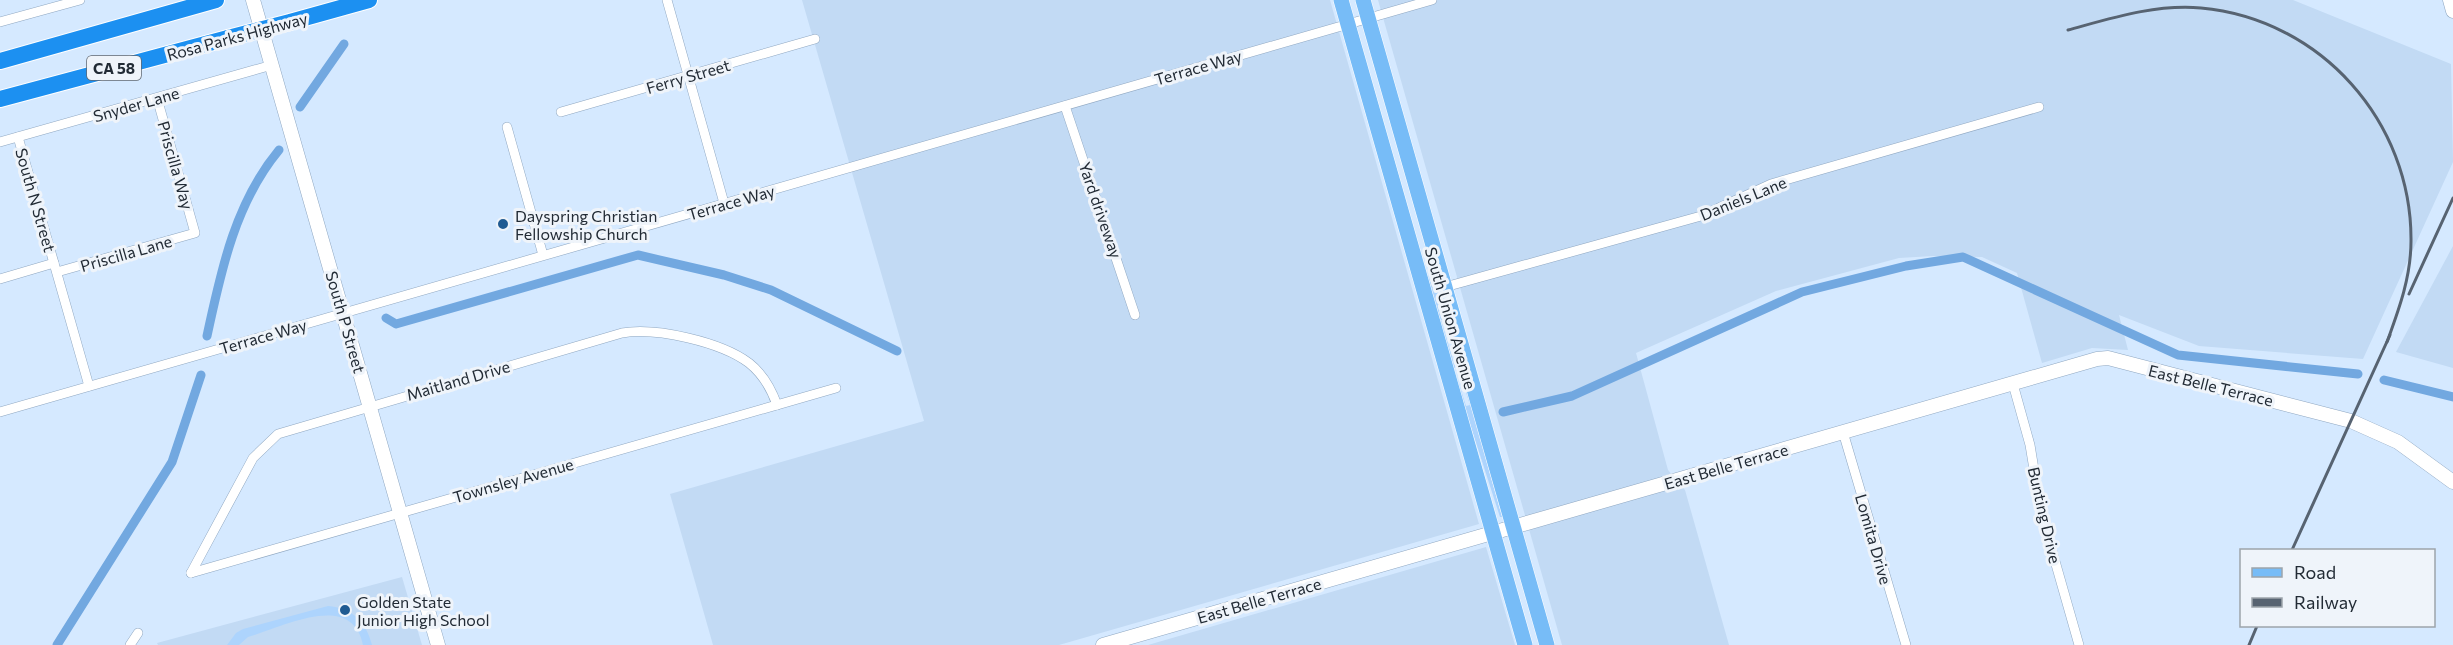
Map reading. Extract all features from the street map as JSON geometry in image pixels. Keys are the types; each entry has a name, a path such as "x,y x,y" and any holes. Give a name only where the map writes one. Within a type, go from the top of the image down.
{"highway":[{"name":"CA 58","path":"0,61 216,0"},
{"name":"Rosa Parks Highway","path":"0,99 369,0"},
{"path":"0,50 80,38"}],"main road":[{"name":"South Union Avenue","path":"1341,0 1358,21 1445,287 1547,645"},
{"name":"South Union Avenue","path":"1363,0 1358,21 1397,194 1525,645"},
{"path":"1397,194 1413,214 1432,279 1445,287"}],"street":[{"path":"0,22 80,0"},
{"name":"South P Street","path":"253,0 438,645"},
{"path":"667,0 724,203"},
{"name":"Terrace Way","path":"0,412 1432,0"},
{"path":"2450,0 2453,11"},
{"name":"Ferry Street","path":"561,112 815,39"},
{"name":"Snyder Lane","path":"0,142 272,65"},
{"name":"Priscilla Way","path":"157,98 195,233"},
{"name":"Yard driveway","path":"1065,106 1135,315"},
{"name":"Daniels Lane","path":"1445,287 1701,216 1771,184 2039,107"},
{"path":"507,127 543,255"},
{"name":"South N Street","path":"18,137 89,386"},
{"name":"Priscilla Lane","path":"0,279 55,268 195,233"},
{"name":"Maitland Drive","path":"191,573 247,466 260,449 289,429 622,333 650,330 664,332 738,356 760,373 777,405"},
{"name":"East Belle Terrace","path":"1103,645 2087,361 2108,358 2351,421 2398,442 2453,482"},
{"name":"Bunting Drive","path":"2013,384 2030,445 2041,512 2079,645"},
{"name":"Townsley Avenue","path":"191,573 836,388"},
{"name":"Lomita Drive","path":"1843,432 1906,645"},
{"path":"130,645 138,633"}],"shaded area":[{"path":"802,0 1330,0 1479,524 1059,645 713,645 670,494 924,421"},
{"path":"1378,0 2293,0 2451,64 2453,162 2363,359 2199,346 2119,315 2128,350 2092,348 2042,363 2017,273 1982,257 1933,256 1899,258 1776,291 1636,353 1668,470 1685,490 1729,645 1562,645"},
{"path":"2453,246 2453,368 2396,352"},
{"path":"1426,270 1432,286 1440,294 1502,517 1500,517 1461,396","holes":["1444,319 1457,359 1453,360 1441,320","1458,367 1470,405 1466,406 1454,368"]},
{"path":"1486,547 1515,645 1148,645"},
{"name":"Golden State Junior High School","path":"402,577 422,645 158,645 157,643"},
{"path":"328,606 337,607 357,617 366,629 372,645 363,645 356,628 345,619 331,616 297,621 248,637 239,645 227,645 236,633 243,629"}],"waterway":[{"path":"300,107 344,44"},
{"path":"207,336 232,238 251,192 279,150"},
{"path":"386,318 396,324 638,255 724,275 771,290 897,351"},
{"path":"1503,412 1572,396 1802,292 1906,266 1963,257 2178,355 2358,374"},
{"path":"57,645 172,462 201,375"},
{"path":"2384,380 2453,397"}],"railway":[{"path":"2068,30 2134,13 2167,8 2201,8 2245,16 2285,32 2320,55 2351,84 2377,118 2395,156 2407,197 2411,241 2409,267 2400,305 2387,342"},
{"path":"2409,294 2453,198"},
{"path":"2292,549 2390,335"},
{"path":"2249,645 2257,627"}],"place":[{"name":"Dayspring Christian Fellowship Church","path":"503,224"},
{"name":"Golden State Junior High School","path":"345,610"}]}
